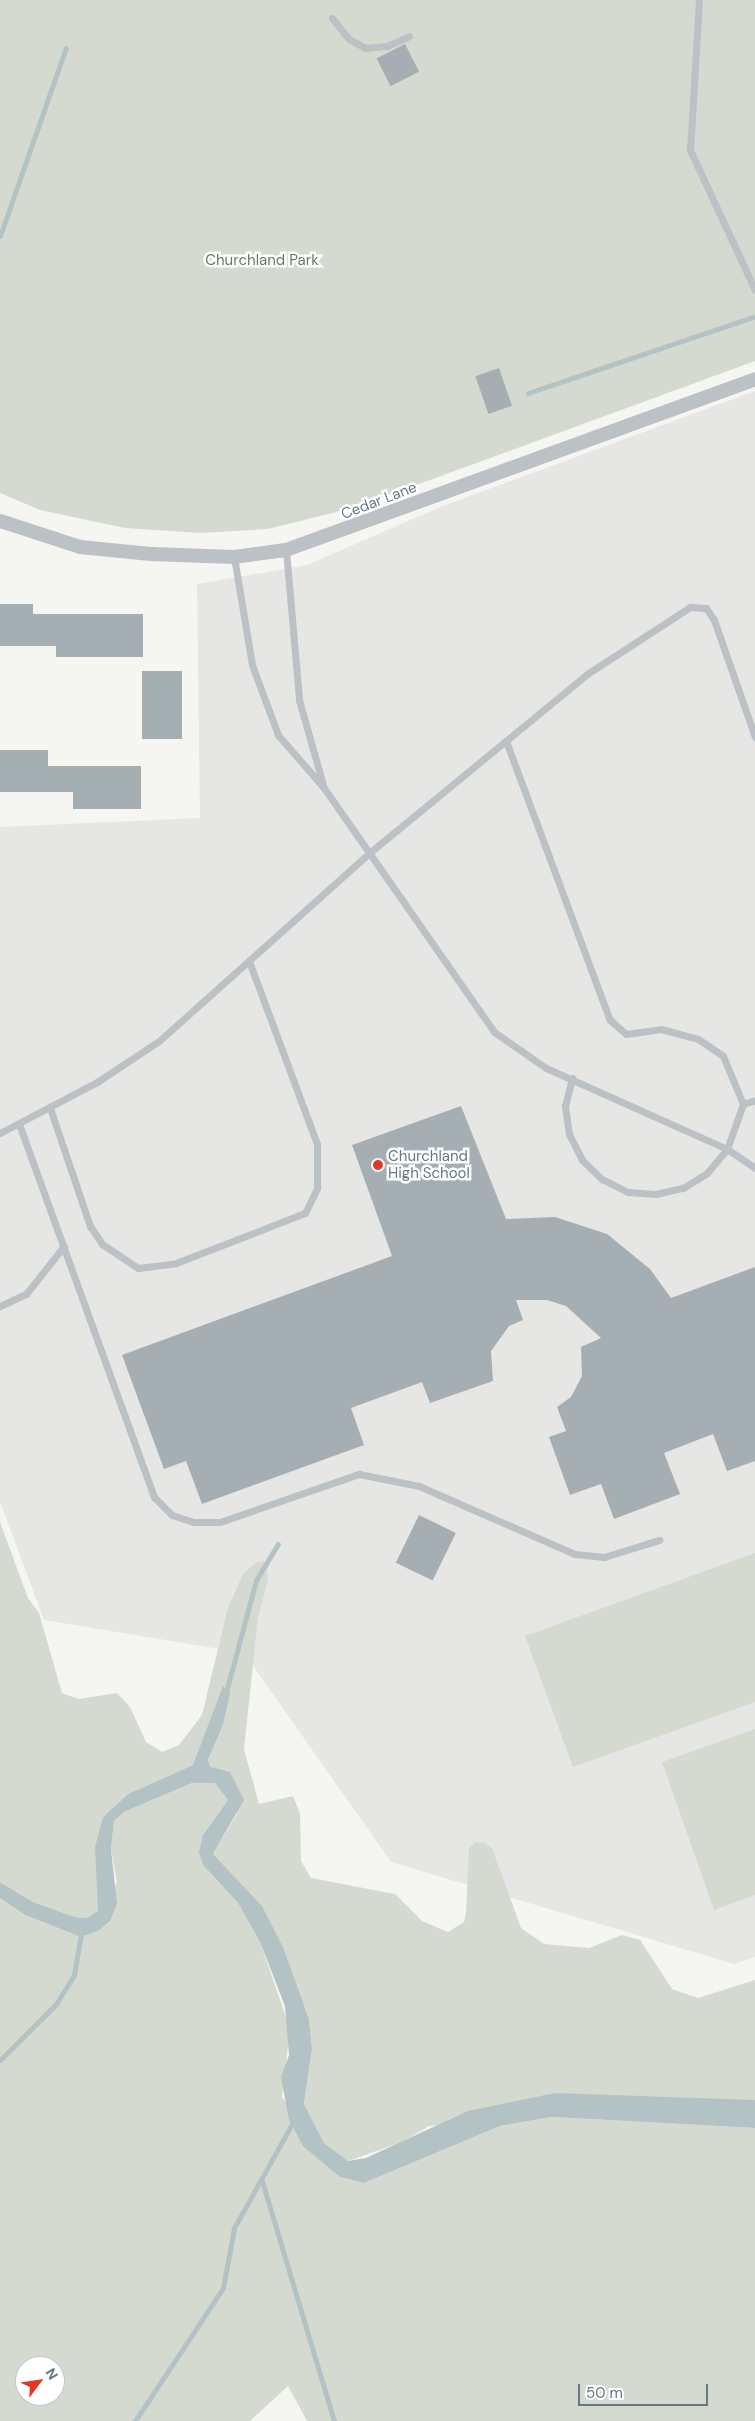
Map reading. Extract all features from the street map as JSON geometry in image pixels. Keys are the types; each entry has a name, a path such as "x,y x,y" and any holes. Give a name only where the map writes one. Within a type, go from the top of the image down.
{"street":[{"name":"Cedar Lane","path":"0,521 80,547 234,557 286,550 755,379"}],"lane":[{"path":"699,0 690,150 755,290"},
{"path":"332,18 350,39 365,48 387,46 409,36"},
{"path":"286,550 298,700 324,788"},
{"path":"234,557 252,665 278,735 324,788 368,854 494,1032 546,1068 727,1149 755,1168"},
{"path":"0,1133 50,1108 159,1041 250,964 368,854 587,674 695,605 706,608 714,620 755,737"},
{"path":"506,740 610,1020 626,1034 661,1029 698,1039 723,1056 743,1104 727,1149 707,1173 683,1188 656,1194 628,1192 602,1180 582,1160 569,1134 566,1106 572,1078"},
{"path":"50,1108 90,1226 102,1244 138,1268 176,1263 305,1213 317,1188 321,1165 317,1144 250,964"},
{"path":"743,1104 755,1100"},
{"path":"19,1124 154,1497 172,1515 194,1522 220,1522 338,1478 379,1475 419,1486 554,1549 575,1554 604,1557 659,1540"},
{"path":"0,1306 26,1294 64,1246"}],"shaded area":[{"name":"Churchland High School","path":"755,391 755,1957 734,1964 391,1862 244,1653 44,1620 0,1502 0,827 200,818 197,584 307,565 440,507"},
{"path":"223,1686 230,1694 223,1725 208,1760 211,1767 230,1772 244,1800 213,1854 262,1906 284,1949 309,2019 312,2049 304,2104 324,2143 348,2161 366,2158 468,2111 555,2093 755,2100 755,2128 552,2117 500,2126 364,2183 340,2177 303,2146 289,2120 281,2077 289,2055 285,2006 260,1942 238,1903 203,1865 199,1852 203,1835 228,1800 215,1783 192,1783 124,1812 114,1821 111,1849 117,1904 110,1921 98,1931 81,1937 25,1915 0,1898 0,1882 33,1902 75,1917 87,1918 98,1911 95,1847 103,1817 128,1794 193,1765"}],"green space":[{"name":"Churchland Park","path":"0,0 755,0 755,361 356,507 268,529 200,533 125,528 40,510 0,493"},
{"path":"0,1522 28,1598 39,1613 62,1693 79,1699 117,1693 130,1707 146,1742 162,1752 179,1745 202,1715 228,1608 243,1574 257,1562 266,1562 268,1580 258,1617 244,1749 259,1804 293,1796 300,1814 301,1861 311,1878 395,1894 422,1921 448,1932 464,1922 469,1849 475,1842 485,1843 492,1848 521,1928 544,1944 589,1948 622,1935 640,1940 672,1989 698,1998 755,1980 755,2100 429,2126 402,2142 348,2161 324,2143 304,2104 312,2049 309,2019 284,1949 213,1854 237,1814 208,1760 223,1725 230,1694 193,1765 128,1794 103,1817 99,1911 87,1918 75,1917 33,1902 0,1882"},
{"path":"755,1553 755,1702 573,1767 525,1636"},
{"path":"755,1729 755,1895 714,1910 662,1762"},
{"path":"192,1783 215,1783 228,1800 203,1835 203,1865 238,1903 260,1942 290,2029 282,2097 340,2177 364,2183 500,2126 552,2117 755,2128 755,2421 307,2421 288,2386 250,2421 0,2421 0,1898 25,1915 81,1937 98,1931 117,1882 111,1849 114,1821 124,1812"}],"building":[{"path":"405,44 419,72 391,86 376,59"},
{"path":"499,368 512,406 488,414 475,376"},
{"path":"0,604 33,604 33,614 143,614 143,657 56,657 56,646 0,646"},
{"path":"142,671 182,671 182,739 142,739"},
{"path":"0,750 48,750 48,766 141,766 141,809 73,809 73,792 0,792"},
{"path":"461,1106 506,1219 555,1217 607,1234 650,1269 671,1298 755,1267 755,1461 727,1471 713,1434 664,1453 680,1494 614,1519 601,1484 570,1495 549,1437 566,1431 557,1407 571,1397 582,1376 581,1347 601,1338 566,1306 547,1300 516,1300 523,1320 509,1326 491,1351 493,1381 430,1403 422,1382 351,1408 364,1445 202,1504 186,1461 164,1469 122,1355 392,1256 352,1145"},
{"path":"419,1515 456,1533 433,1581 396,1563"}],"waterway":[{"path":"0,236 66,48"},
{"path":"528,393 753,317"},
{"path":"225,1696 256,1580 278,1544"},
{"path":"0,2060 56,2004 74,1975 81,1933"},
{"path":"135,2421 223,2288 234,2228 294,2120"},
{"path":"262,2181 334,2421"}],"place":[{"name":"Churchland High School","path":"378,1165"}]}
